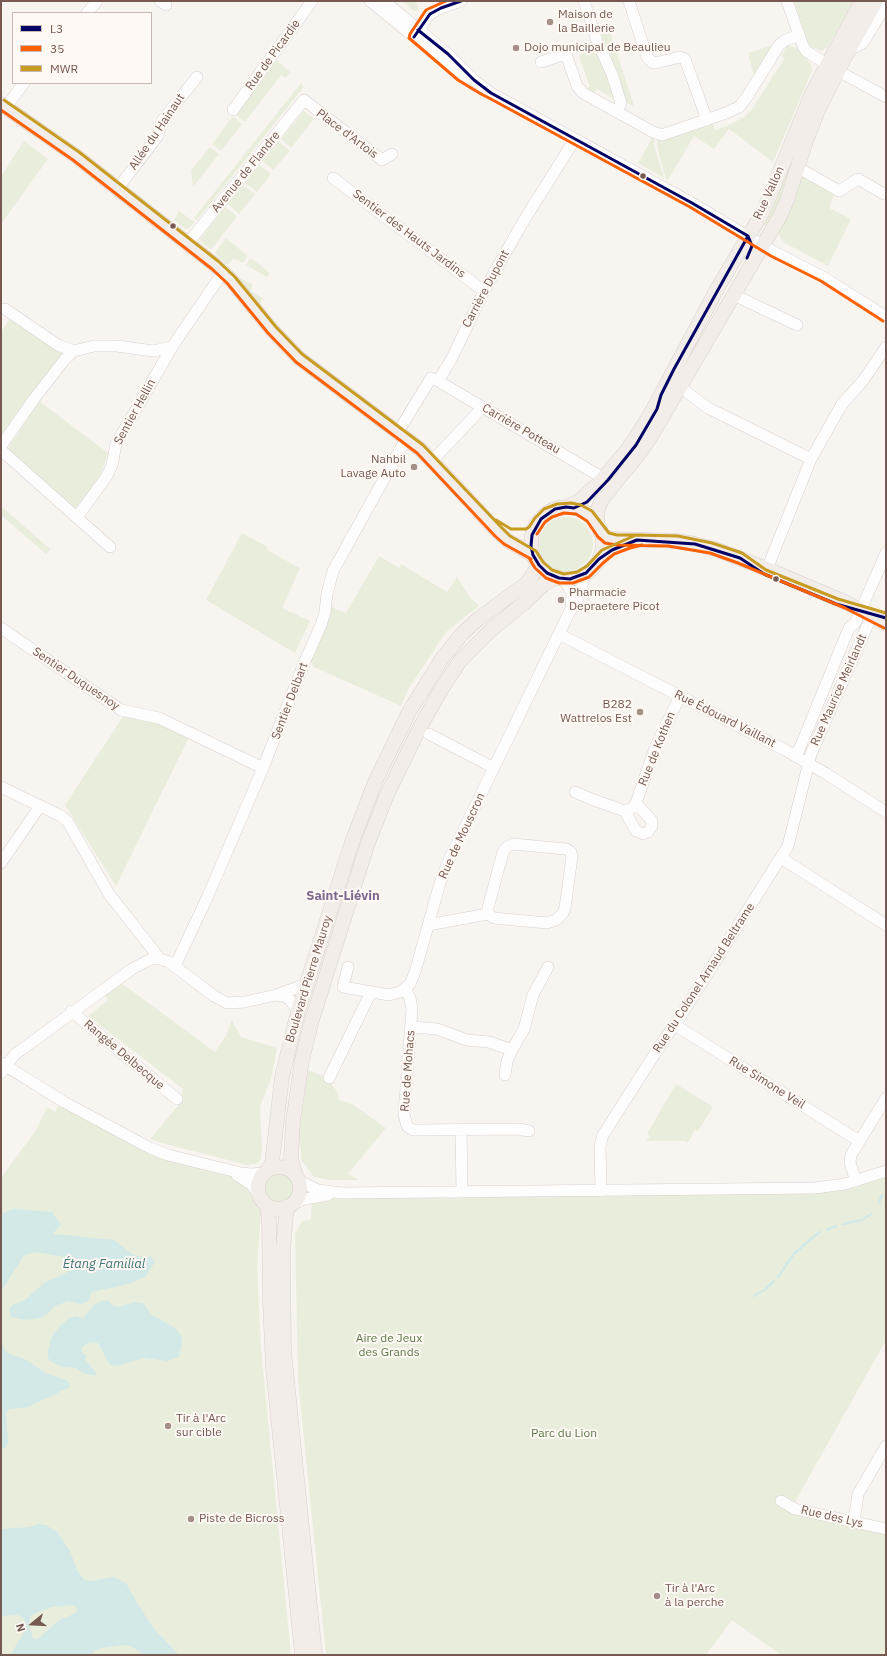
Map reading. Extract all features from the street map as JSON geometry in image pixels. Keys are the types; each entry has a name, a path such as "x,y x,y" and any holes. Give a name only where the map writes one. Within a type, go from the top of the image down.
{"main road":[{"path":"832,68 862,1"},
{"path":"832,68 848,51 876,1"},
{"name":"Rue Vallon","path":"598,528 598,509 602,499 642,450 734,295 783,208 832,68"},
{"name":"Rue Vallon","path":"563,508 581,499 604,478 628,448 647,419 717,289 766,205 804,112 832,68"},
{"path":"3,106 76,156 223,272 277,336 299,358 402,435 432,461 498,532 536,560 547,572 560,578 577,577 586,573 599,559 616,548 637,540"},
{"path":"536,560 531,542 533,531 539,521 555,509 574,508 591,517 598,528 609,539 657,540 686,543 711,548 767,569 886,624"},
{"path":"487,520 500,530 509,534 523,535 533,531"},
{"path":"598,528 602,544 599,559"},
{"name":"Boulevard Pierre Mauroy","path":"266,1171 272,1162 282,1077 298,1011 363,812 383,765 414,704 438,665 455,642 485,614 528,583 536,560"},
{"name":"Boulevard Pierre Mauroy","path":"298,1178 292,1158 292,1129 296,1092 302,1060 312,1020 362,861 386,797 419,729 441,690 460,662 491,630 524,603 544,584 560,578"},
{"path":"302,1655 273,1368 270,1307 270,1220 258,1183 266,1171 277,1167 289,1169 298,1178 299,1193 286,1215 282,1251 284,1350 314,1655"},
{"path":"263,1200 279,1209 290,1206"}],"street":[{"path":"88,12 97,1"},
{"name":"Rue de Picardie","path":"233,110 312,1"},
{"path":"370,1 416,33"},
{"path":"384,1 462,76 475,86 491,93 692,203 762,245 823,277 886,317"},
{"path":"416,33 426,17 434,11 460,1"},
{"path":"584,1 597,41 612,74 621,103 617,112"},
{"path":"629,1 647,57 655,63 678,57 683,57 685,59 707,120"},
{"path":"787,1 806,52 886,97"},
{"path":"848,51 863,43 886,6"},
{"path":"541,62 566,54 579,90 659,134 671,133 739,107 747,97 779,45 786,40 799,35"},
{"name":"Allée du Hainaut","path":"118,188 157,137 160,124 197,77"},
{"path":"3,106 23,84"},
{"name":"Place d'Artois","path":"304,100 382,160 392,154"},
{"name":"Avenue de Flandre","path":"188,243 304,100"},
{"name":"Carrière Dupont","path":"402,435 431,378 438,381 452,358 484,291 523,222 574,139"},
{"path":"798,167 839,191 858,179 884,194 886,193"},
{"name":"Sentier des Hauts Jardins","path":"333,178 484,291"},
{"name":"Sentier Hellin","path":"77,517 107,476 112,465 116,444 172,347 223,272"},
{"path":"734,295 797,325"},
{"path":"5,310 58,345 74,351"},
{"path":"1,446 56,370 74,351 94,346 117,346 152,351 172,347"},
{"path":"767,569 811,460 842,404 862,382 886,347"},
{"name":"Carrière Potteau","path":"438,381 604,478"},
{"path":"680,387 708,408 811,460"},
{"path":"432,461 483,407"},
{"name":"Sentier Delbart","path":"175,966 208,898 263,768 324,617 327,594 333,571 402,435"},
{"path":"1,450 110,547"},
{"path":"866,614 886,553"},
{"name":"Rue de Mouscron","path":"405,989 413,978 440,883 449,860 570,611 578,598 586,573"},
{"name":"Rue de Mouscron","path":"560,578 572,593 570,611"},
{"name":"Rue Maurice Meirlandt","path":"793,754 799,750 849,628 866,614"},
{"name":"Rue Maurice Meirlandt","path":"808,763 835,698 866,614"},
{"name":"Sentier Duquesnoy","path":"1,628 121,710 159,718 263,768"},
{"name":"Rue Édouard Vaillant","path":"559,634 793,754 886,812"},
{"path":"823,691 835,698"},
{"name":"Rue de Kothen","path":"636,803 655,748 680,696"},
{"path":"429,734 494,768"},
{"name":"Rue du Colonel Arnaud Beltrame","path":"601,1190 600,1146 603,1135 664,1038 675,1025 790,842 808,763"},
{"path":"1,788 61,816 68,822 108,894 160,959"},
{"path":"575,792 624,810 631,809 636,803 652,821 652,826 648,832 643,834 636,831 624,810"},
{"path":"1,863 40,806"},
{"path":"428,925 488,914 494,918 547,923 556,920 563,913 565,908 572,857 571,852 566,849 512,844 507,847 503,852 488,914"},
{"path":"781,858 886,925"},
{"path":"266,1171 247,1174 221,1169 150,1148 64,1102 3,1067 15,1054 71,1011 140,963 151,959 160,959 175,966 214,996 227,1003 245,1002 276,995 307,984"},
{"path":"348,966 343,987 389,995 405,989"},
{"path":"505,1075 507,1061 524,1029 533,995 548,967"},
{"name":"Rue de Mohacs","path":"405,989 412,1002 412,1027 404,1114 406,1122 410,1128 417,1130 518,1129 529,1131"},
{"path":"329,1078 371,992"},
{"path":"276,995 284,996 290,1000 298,1011"},
{"name":"Rangée Delbecque","path":"71,1011 177,1100"},
{"name":"Rue Simone Veil","path":"675,1025 858,1141"},
{"path":"412,1027 437,1028 467,1040 489,1042 512,1050"},
{"path":"856,1181 850,1158 858,1141 886,1098"},
{"path":"461,1130 462,1192"},
{"path":"221,1169 248,1182 255,1188 263,1200"},
{"path":"290,1206 309,1198 342,1194 827,1187 856,1181 886,1171"},
{"path":"298,1178 314,1189 342,1194"},
{"path":"854,1522 858,1494 886,1446"},
{"name":"Rue des Lys","path":"781,1501 795,1509 886,1529"}],"green space":[{"path":"402,1 416,1 419,10 414,11"},
{"path":"794,1 854,1 827,48 820,51 815,48 807,61 810,63 812,71 773,162 729,129 714,149 694,136 668,180 666,179 658,150 658,138 712,122 715,130 744,117 752,109 785,58 781,56 787,47 791,46 795,48 808,44"},
{"path":"610,32 634,106 623,101 596,36"},
{"path":"593,41 616,100 597,89 593,94 584,89 590,87 579,56 584,53 581,44"},
{"path":"772,46 754,75 749,53"},
{"path":"275,59 290,72 286,78 281,75 245,122 235,114 273,66 272,62"},
{"path":"301,83 304,87 197,220 194,218"},
{"path":"304,111 314,119 291,148 281,139"},
{"path":"233,116 242,124 221,151 212,144"},
{"path":"801,125 792,174 769,228 762,224"},
{"path":"652,138 655,140 654,145 664,178 638,163"},
{"path":"24,141 48,159 1,224 1,176"},
{"path":"278,141 290,151 273,170 262,161"},
{"path":"210,147 219,154 193,187 191,170"},
{"path":"259,165 271,174 257,192 245,183"},
{"path":"802,175 834,194 829,208 851,219 828,266 783,242 778,233 793,201"},
{"path":"243,185 255,194 239,214 228,204"},
{"path":"225,207 237,216 211,250 199,240"},
{"path":"179,211 195,222 188,229 185,229 174,220"},
{"path":"226,238 248,256 243,263 233,258 229,264 226,264 215,253"},
{"path":"251,258 270,273 267,277 246,265"},
{"path":"238,277 253,285 250,291 263,298 260,304"},
{"path":"11,317 64,354 1,438 1,332"},
{"path":"39,401 108,453 101,474 78,506 73,508 7,450"},
{"path":"1,506 50,549 46,554 1,515"},
{"path":"561,517 571,517 581,521 589,529 593,539 593,549 589,559 581,567 571,571 561,571 551,567 543,559 539,549 539,539 543,529 551,521"},
{"path":"242,533 268,547 267,550 300,568 282,608 310,621 295,653 206,600"},
{"path":"379,556 399,568 401,564 447,592 457,577 469,596 479,606 446,632 409,688 401,706 314,667 309,659 331,607 346,613"},
{"path":"124,715 146,716 189,737 116,886 65,805"},
{"path":"120,982 215,1052 226,1036 232,1020 241,1037 277,1048 271,1079 260,1106 262,1149 261,1159 256,1164 247,1165 150,1139 180,1103 183,1089 88,1016 108,1000 105,995"},
{"path":"308,1070 325,1077 337,1091 339,1100 352,1104 386,1128 348,1174 359,1180 330,1180 314,1177 302,1161 299,1136"},
{"path":"676,1084 713,1107 698,1131 695,1130 688,1143 685,1141 646,1141 650,1136 647,1134"},
{"path":"59,1104 212,1170 242,1181 251,1191 261,1212 257,1267 261,1349 291,1655 1,1655 1,1178 36,1130 47,1107 55,1112"},
{"path":"279,1172 285,1173 292,1179 295,1188 294,1194 288,1201 279,1204 273,1203 266,1197 263,1188 264,1182 270,1175"},
{"name":"Parc du Lion","path":"886,1176 886,1340 791,1509 886,1534 886,1655 781,1655 732,1620 706,1655 326,1655 298,1379 295,1233 302,1221 311,1219 312,1200 352,1198 726,1194"}],"water":[{"name":"Étang Familial","path":"13,1209 52,1212 61,1225 54,1232 54,1234 114,1240 134,1255 144,1258 151,1256 155,1262 145,1277 132,1283 92,1292 88,1301 82,1304 68,1301 52,1308 49,1313 40,1318 26,1320 11,1317 9,1309 14,1304 25,1300 44,1283 78,1267 79,1264 76,1259 37,1252 24,1255 1,1292 1,1214"},
{"name":"Étang Familial","path":"108,1300 113,1306 120,1307 133,1302 143,1303 151,1314 175,1328 181,1335 182,1343 179,1357 167,1361 145,1358 116,1366 110,1365 98,1343 91,1342 86,1344 81,1349 84,1355 87,1355 85,1359 96,1373 96,1376 83,1373 76,1368 63,1367 53,1363 48,1358 48,1349 52,1336 61,1325 69,1318 75,1316 83,1318 95,1304 100,1301"},
{"path":"1,1340 5,1350 11,1355 23,1358 46,1373 68,1381 70,1387 28,1407 9,1409 6,1412 8,1443 6,1448 2,1449 1,1448"},
{"path":"38,1524 46,1525 58,1533 70,1551 77,1570 85,1580 92,1581 114,1577 126,1583 155,1630 179,1655 141,1655 141,1653 131,1646 123,1645 102,1648 94,1651 91,1655 10,1655 25,1631 26,1625 23,1618 18,1615 1,1616 1,1529 29,1527","holes":["74,1605 77,1609 76,1613 59,1620 38,1639 33,1638 29,1625 31,1615 52,1607"]}],"waterway":[{"path":"879,1202 882,1195"},
{"path":"843,1224 862,1220 871,1214"},
{"path":"827,1230 836,1226"},
{"path":"778,1277 793,1255 820,1232"},
{"path":"754,1296 766,1289 774,1281"}],"transit line":[{"name":"35","path":"446,1 426,10 410,34 409,38 458,80 481,94 690,207 771,256 821,281 883,321"},
{"name":"L3","path":"414,37 430,14 441,8 461,1"},
{"name":"L3","path":"418,30 448,54 474,80 491,93 692,203 748,236 752,246 747,258"},
{"name":"MWR","path":"4,100 79,152 218,261 235,277 276,327 302,354 423,445 510,536 536,551 543,562 552,570 564,574 577,572 587,566 602,550 636,535 678,536 712,543 742,553 766,570 838,599 886,613"},
{"name":"35","path":"1,110 73,160 212,269 227,283 268,333 296,362 417,453 495,536 504,544 531,559"},
{"name":"L3","path":"748,236 674,369 661,395 657,409 636,445 608,480 587,502 574,508 566,507 555,509 541,519 532,535 531,546 533,555 539,565 547,573 559,578 570,579 586,573 599,559 612,550 637,540 695,544 740,558 764,574 836,604 886,618"},
{"name":"MWR","path":"496,520 511,529 526,529 544,509 557,504 571,503 581,505 592,511 609,533 617,535 644,535"},
{"name":"35","path":"537,534 545,522 552,517 564,513 576,514 587,521 598,537 605,543 617,545 668,546 710,553 738,563 845,608 884,628"},
{"name":"35","path":"529,558 535,568 546,578 559,583 573,583 589,577 614,554 642,545"}],"place":[{"name":"Maison de la Baillerie","path":"550,22"},
{"name":"Dojo municipal de Beaulieu","path":"516,48"},
{"name":"Nahbil Lavage Auto","path":"414,467"},
{"name":"Pharmacie Depraetere Picot","path":"561,600"},
{"name":"B282 Wattrelos Est","path":"640,712"},
{"name":"Tir à l'Arc sur cible","path":"168,1426"},
{"name":"Piste de Bicross","path":"191,1519"},
{"name":"Tir à l'Arc à la perche","path":"657,1596"}],"district":[{"name":"Saint-Liévin","path":"343,896"}],"park label":[{"name":"Aire de Jeux des Grands","path":"389,1346"}]}
